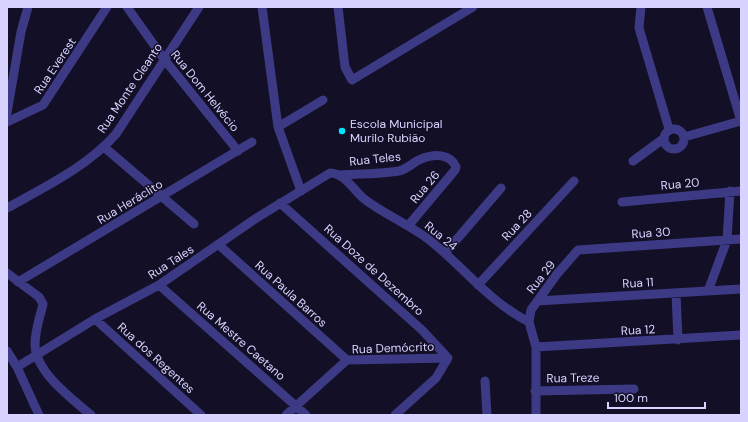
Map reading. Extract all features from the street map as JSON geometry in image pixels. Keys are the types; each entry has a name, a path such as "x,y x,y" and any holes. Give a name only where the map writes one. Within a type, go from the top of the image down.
{"street":[{"path":"7,113 21,32 28,7"},
{"name":"Rua Everest","path":"7,122 43,105 107,7"},
{"name":"Rua Dom Helvécio","path":"127,7 164,59 238,151"},
{"name":"Rua Monte Cleanto","path":"7,208 48,186 104,147 116,134 164,59 200,7"},
{"path":"262,7 278,127 301,191"},
{"path":"338,7 345,68 352,80 473,7"},
{"path":"641,7 639,28 669,129"},
{"path":"684,137 741,121 707,7"},
{"path":"278,127 323,100"},
{"path":"633,161 663,139 665,133 669,129 679,129 684,137 684,143 680,147 674,149 669,148 663,139"},
{"name":"Rua Heráclito","path":"18,282 163,197 252,142"},
{"path":"104,147 194,224"},
{"name":"Rua Teles","path":"337,174 400,171 420,159 440,156 447,156 455,163"},
{"name":"Rua 26","path":"408,226 455,170 455,163"},
{"name":"Rua Tales","path":"17,367 95,319 160,285 325,175 337,174"},
{"name":"Rua 24","path":"337,174 364,199 408,226 445,253 478,285 518,316 529,322"},
{"name":"Rua 28","path":"478,285 574,181"},
{"path":"445,253 500,188"},
{"path":"708,291 727,240 730,191"},
{"name":"Rua 20","path":"622,202 741,191"},
{"name":"Rua Doze de Dezembro","path":"280,204 422,330 448,358"},
{"name":"Rua 30","path":"578,250 741,239"},
{"name":"Rua Paula Barros","path":"219,245 347,360"},
{"name":"Rua 29","path":"529,322 531,310 537,301 578,250"},
{"path":"7,273 39,297 43,304 37,327 36,356 62,391 92,415"},
{"name":"Rua Mestre Caetano","path":"160,285 306,415"},
{"name":"Rua 11","path":"537,301 741,289"},
{"path":"676,293 678,340"},
{"name":"Rua dos Regentes","path":"95,319 201,415"},
{"path":"529,322 536,347 536,415"},
{"name":"Rua 12","path":"536,347 741,336"},
{"path":"7,351 17,367 39,415"},
{"path":"394,415 436,378 448,358"},
{"name":"Rua Demócrito","path":"286,415 347,360 448,358"},
{"path":"485,381 487,415"},
{"name":"Rua Treze","path":"536,391 634,389"}],"place":[{"name":"Escola Municipal Murilo Rubião","path":"342,131"}]}
